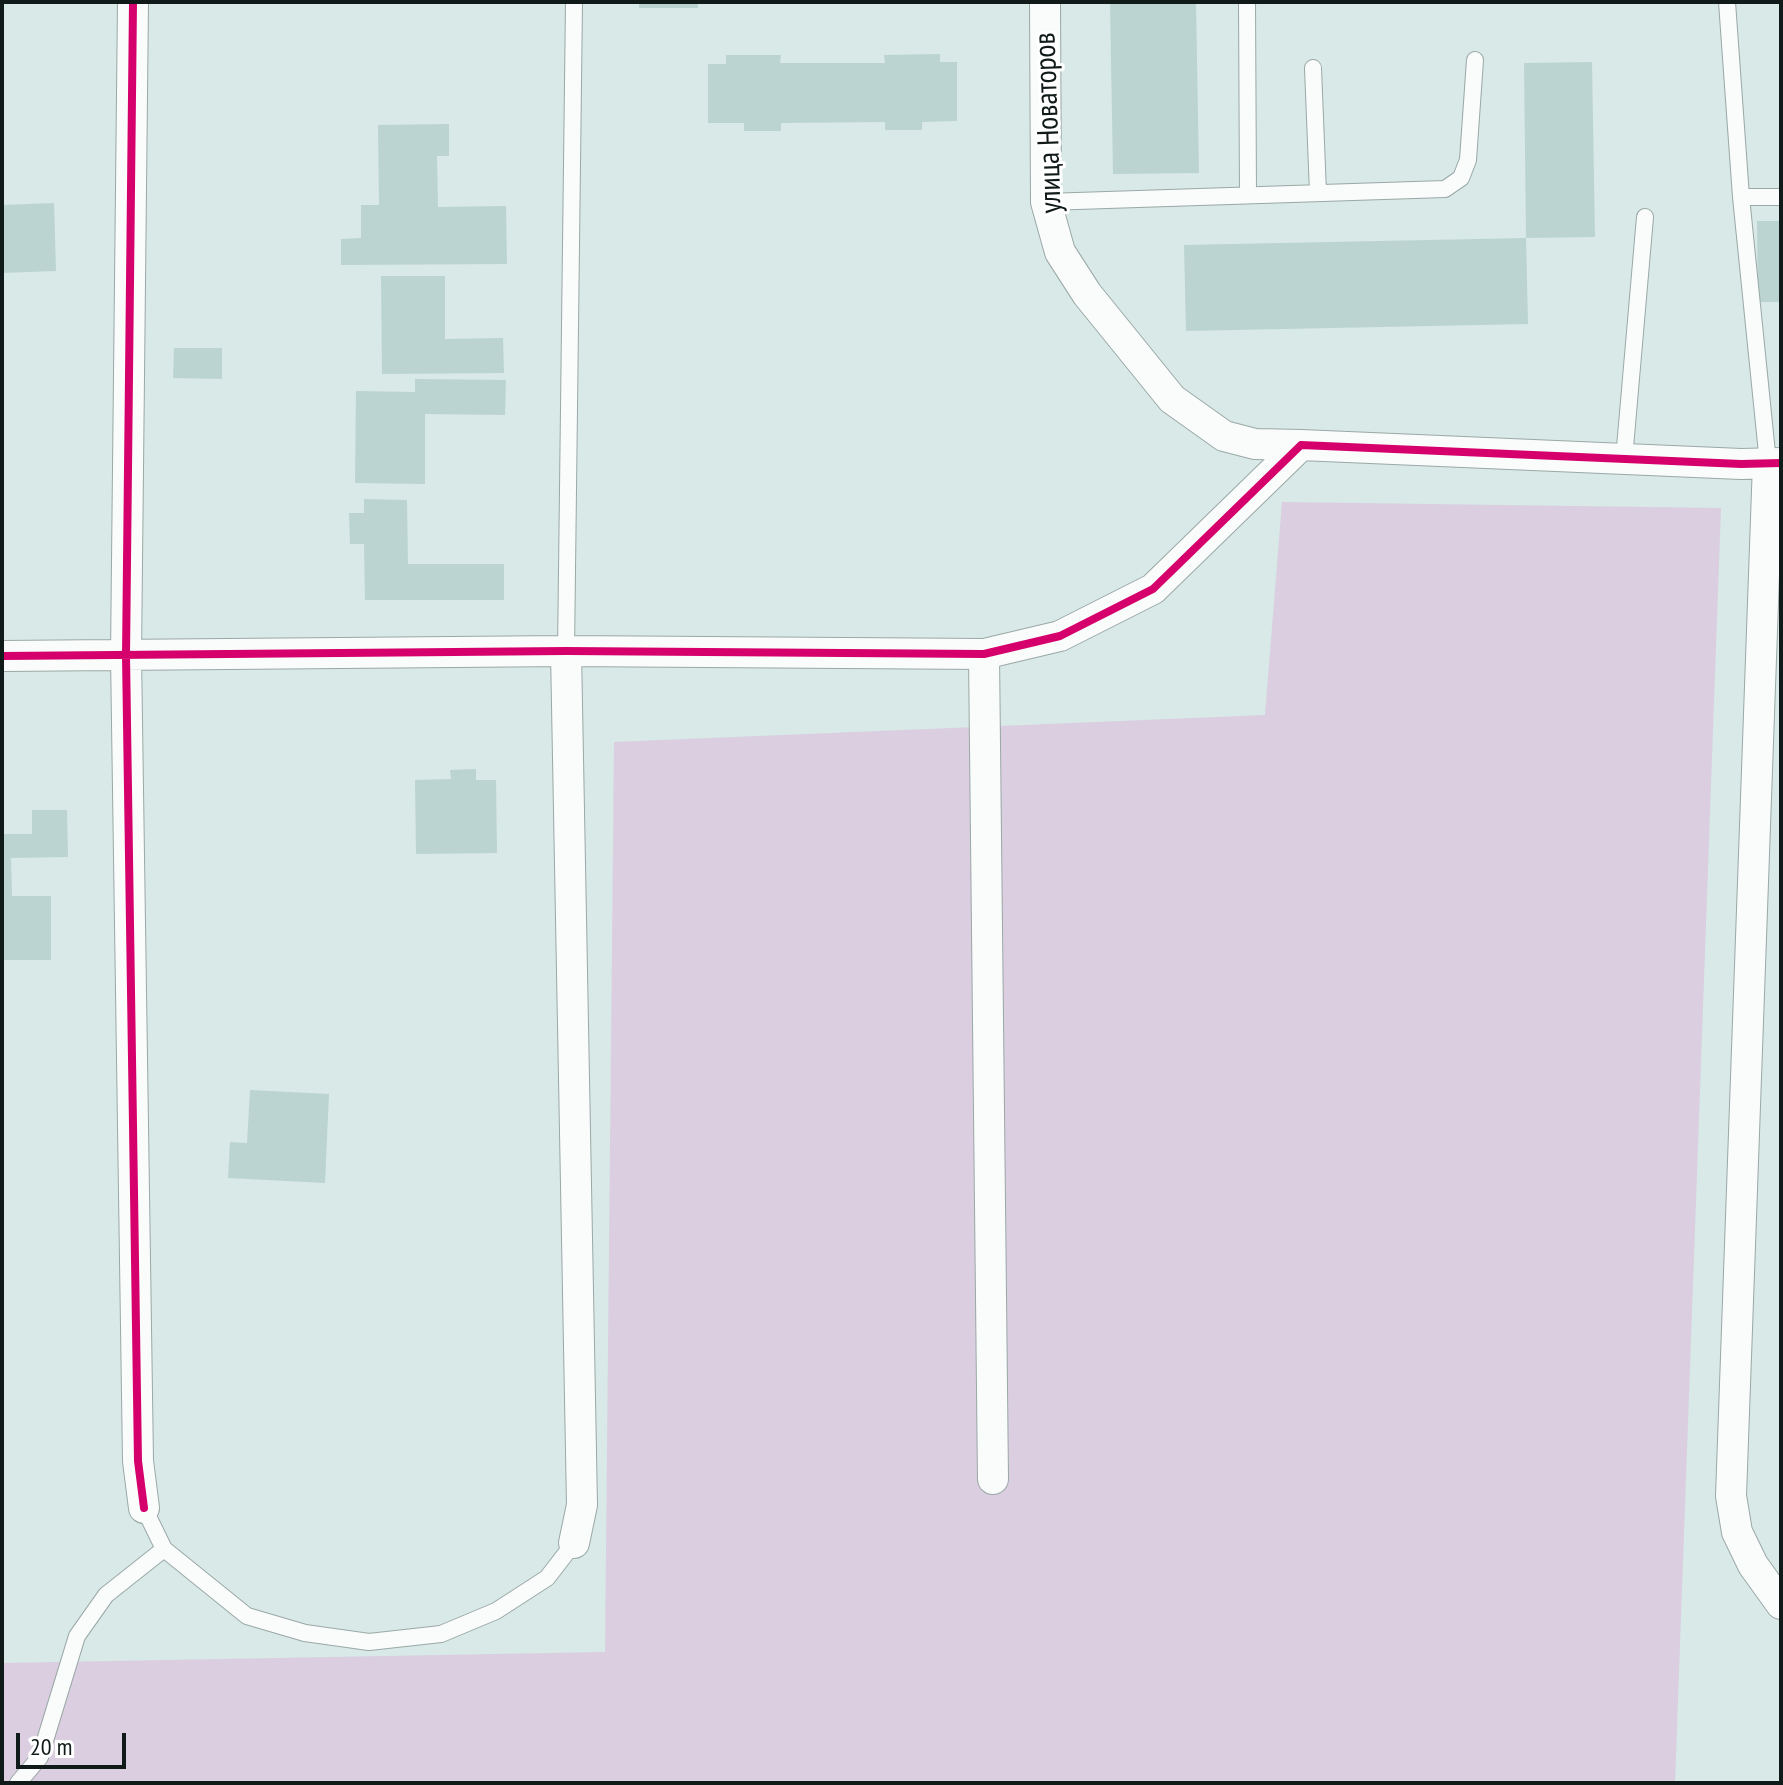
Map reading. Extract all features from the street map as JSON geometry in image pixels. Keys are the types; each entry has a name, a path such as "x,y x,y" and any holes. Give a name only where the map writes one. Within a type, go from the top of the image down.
{"street":[{"path":"133,2 126,655 138,1445 144,1508"},
{"name":"улица Новаторов","path":"1045,2 1046,202 1060,252 1081,284 1172,399 1224,436 1255,444 1774,463"},
{"path":"2,656 566,651 984,654 1060,636 1153,589 1301,445"},
{"path":"1774,463 1731,1496 1737,1532 1753,1565 1781,1604"},
{"path":"566,651 582,1505 574,1543"},
{"path":"984,654 993,1479"}],"lane":[{"path":"566,651 574,2"},
{"path":"1247,2 1248,195"},
{"path":"1727,2 1741,197 1774,463"},
{"path":"1046,202 1445,189 1461,178 1468,160 1475,60"},
{"path":"1313,68 1318,193"},
{"path":"1741,197 1781,197"},
{"path":"1624,459 1645,217"},
{"path":"144,1508 164,1549 247,1616 305,1633 369,1642 441,1634 496,1611 547,1578 574,1543"},
{"path":"18,1783 40,1757 77,1636 106,1595 164,1549"}],"shaded area":[{"path":"1282,502 1721,508 1675,1783 2,1783 2,1663 605,1652 614,742 1265,715"}],"building":[{"path":"639,2 698,2 698,8 639,8"},
{"path":"1110,2 1196,2 1199,173 1113,174"},
{"path":"940,54 940,62 957,62 957,121 922,122 922,130 885,130 885,122 781,123 781,131 744,131 744,123 708,123 708,64 726,64 726,55 781,55 780,63 885,63 884,55"},
{"path":"1592,62 1595,237 1526,238 1524,63"},
{"path":"449,124 449,156 437,156 438,207 506,206 507,264 341,265 341,239 361,238 361,205 379,205 378,125"},
{"path":"54,203 56,271 2,273 2,205"},
{"path":"1757,221 1781,221 1781,302 1758,302"},
{"path":"1526,238 1528,324 1186,331 1184,245"},
{"path":"381,276 445,276 445,339 503,338 504,373 382,374"},
{"path":"174,348 222,348 222,379 173,378"},
{"path":"415,379 506,380 505,415 425,414 425,484 355,483 356,391 415,392"},
{"path":"364,499 407,500 408,564 504,564 504,600 365,600 364,544 350,544 349,513 364,513"},
{"path":"476,769 476,780 496,780 497,853 416,854 415,780 451,779 450,770"},
{"path":"32,810 67,810 68,857 11,858 12,896 51,896 51,960 2,960 2,834 32,834"},
{"path":"250,1090 329,1094 325,1183 228,1178 230,1142 247,1143"}],"cycle path":[{"path":"133,2 126,655 138,1461 144,1508"},
{"path":"2,656 566,651 984,654 1060,636 1153,589 1301,445 1741,464 1781,463"}]}
